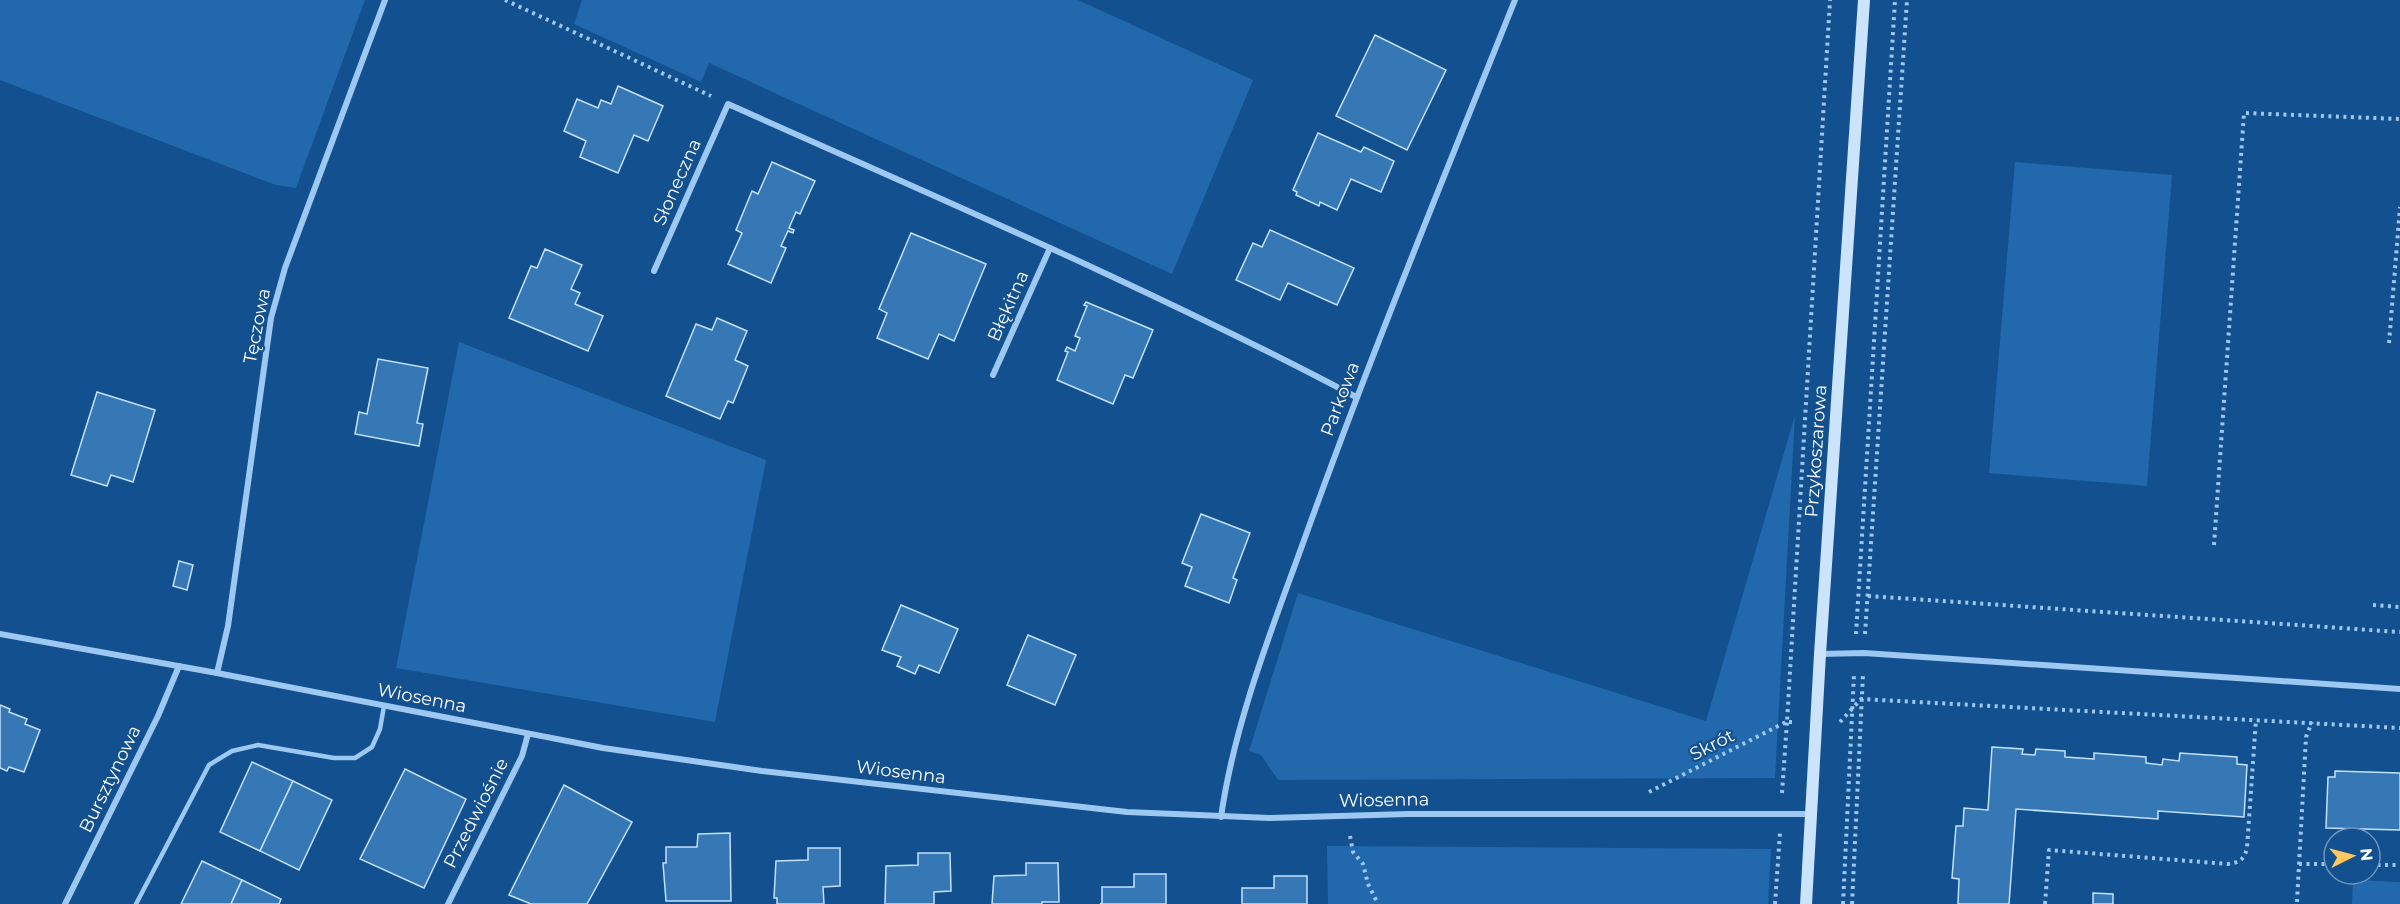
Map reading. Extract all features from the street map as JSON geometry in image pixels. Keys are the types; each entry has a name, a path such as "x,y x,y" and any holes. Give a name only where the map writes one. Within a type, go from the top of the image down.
{"street":[{"name":"Tęczowa","path":"217,673 228,626 271,318 285,268 385,0"},
{"name":"Parkowa","path":"1221,817 1228,770 1270,635 1356,397 1515,0"},
{"name":"Przykoszarowa","path":"1806,904 1820,654 1864,0"},
{"path":"728,104 1050,248 1301,368 1356,397"},
{"name":"Słoneczna","path":"654,271 728,104"},
{"name":"Błękitna","path":"993,375 1050,248"},
{"name":"Wiosenna","path":"0,634 217,673 603,748 762,771 1127,812 1221,817 1408,814 1811,814"},
{"path":"1820,654 1864,653 2400,689"},
{"name":"Bursztynowa","path":"65,904 158,716 179,666"},
{"name":"Przedwiośnie","path":"448,904 522,756 528,734"}],"lane":[{"path":"136,904 209,765 232,751 258,745 334,758 355,758 372,747 380,729 384,706"}],"path":[{"path":"505,0 728,104"},
{"path":"1830,0 1787,722 1837,725 1861,699"},
{"path":"1843,904 1855,654 1895,0"},
{"path":"1852,904 1861,699 1908,0"},
{"path":"2214,545 2244,113 2400,119"},
{"path":"2389,343 2400,207"},
{"path":"1868,596 2400,632"},
{"path":"2373,605 2400,607"},
{"path":"1861,699 2400,728"},
{"path":"2045,904 2049,850 2228,864 2240,862 2247,848 2256,719"},
{"name":"Skrót","path":"1649,792 1787,722"},
{"path":"2297,902 2306,737 2312,722"},
{"path":"1350,836 1353,852 1363,864 1368,884 1378,904"},
{"path":"2299,864 2322,864"},
{"path":"2382,865 2400,865"}],"shaded area":[{"path":"0,0 365,0 296,188 276,185 0,80"},
{"path":"582,0 1078,0 1253,80 1172,274 709,63 701,82 574,24"},
{"path":"2015,162 2172,175 2147,486 1989,473"},
{"path":"459,342 766,460 715,722 396,668"},
{"path":"1795,415 1775,778 1278,780 1261,755 1249,751 1298,593 1706,721"},
{"path":"1327,846 1771,849 1768,904 1328,904"},
{"path":"2382,881 2400,882 2400,904 2352,904 2353,886 2382,886"}],"building":[{"path":"1375,35 1446,70 1407,150 1336,116"},
{"path":"618,86 663,106 648,141 634,135 618,173 580,157 586,141 564,131 577,99 598,108 601,100 611,104"},
{"path":"1318,133 1361,152 1364,147 1394,161 1381,192 1351,179 1337,210 1320,202 1319,206 1296,195 1297,192 1293,190"},
{"path":"772,162 815,181 800,214 796,212 789,228 794,230 793,233 788,231 781,246 786,248 771,283 728,264 742,233 736,230 752,191 758,194"},
{"path":"1270,230 1354,268 1337,305 1288,283 1280,300 1236,280 1253,243 1262,247"},
{"path":"911,233 986,264 954,341 939,334 928,359 877,338 887,313 879,309"},
{"path":"545,249 582,265 571,289 580,293 575,304 603,316 588,351 509,318 531,266 537,268"},
{"path":"1086,302 1153,330 1133,378 1125,375 1113,404 1057,380 1068,352 1065,351 1067,347 1075,351 1080,338 1075,336 1087,306 1084,305"},
{"path":"717,318 747,331 735,360 748,366 733,403 728,401 720,419 666,396 696,324 712,330"},
{"path":"378,359 428,368 417,423 423,424 419,446 355,434 359,412 367,414"},
{"path":"97,392 155,410 133,482 111,475 107,486 71,475"},
{"path":"1201,514 1250,533 1233,578 1237,580 1229,603 1185,586 1192,567 1182,563"},
{"path":"179,561 193,565 187,590 173,586"},
{"path":"901,605 958,629 939,673 919,665 915,674 897,666 901,657 882,650"},
{"path":"1028,635 1076,655 1055,705 1007,685"},
{"path":"0,705 10,709 9,712 27,719 25,724 40,730 24,772 9,767 7,771 0,768"},
{"path":"1992,747 2023,749 2022,754 2035,755 2036,749 2065,751 2065,757 2094,759 2094,753 2146,757 2146,763 2162,765 2163,759 2179,761 2180,753 2237,757 2237,764 2247,765 2244,817 2158,811 2158,819 2016,809 2009,904 1958,904 1959,879 1952,878 1956,826 1963,826 1964,808 1988,810"},
{"path":"252,762 293,781 260,851 220,832"},
{"path":"405,769 466,799 424,888 360,859"},
{"path":"2335,771 2400,773 2400,830 2382,830 2382,826 2326,826 2328,777 2335,777"},
{"path":"293,781 332,800 299,870 260,851"},
{"path":"564,785 632,822 587,904 531,904 509,895"},
{"path":"730,833 731,901 666,901 663,863 666,863 666,847 697,847 698,834"},
{"path":"808,848 840,848 840,886 823,887 824,904 777,904 777,898 774,898 776,861 808,860"},
{"path":"918,853 950,853 951,891 934,892 934,904 885,904 886,866 918,865"},
{"path":"202,861 242,880 231,904 181,904"},
{"path":"1026,863 1058,863 1059,902 992,904 994,876 1026,875"},
{"path":"1134,874 1166,874 1166,904 1100,904 1102,903 1102,887 1134,887"},
{"path":"1274,876 1307,876 1307,904 1242,904 1242,888 1274,888"},
{"path":"242,880 281,899 279,904 231,904"},
{"path":"2093,893 2113,894 2113,904 2093,904"}]}
